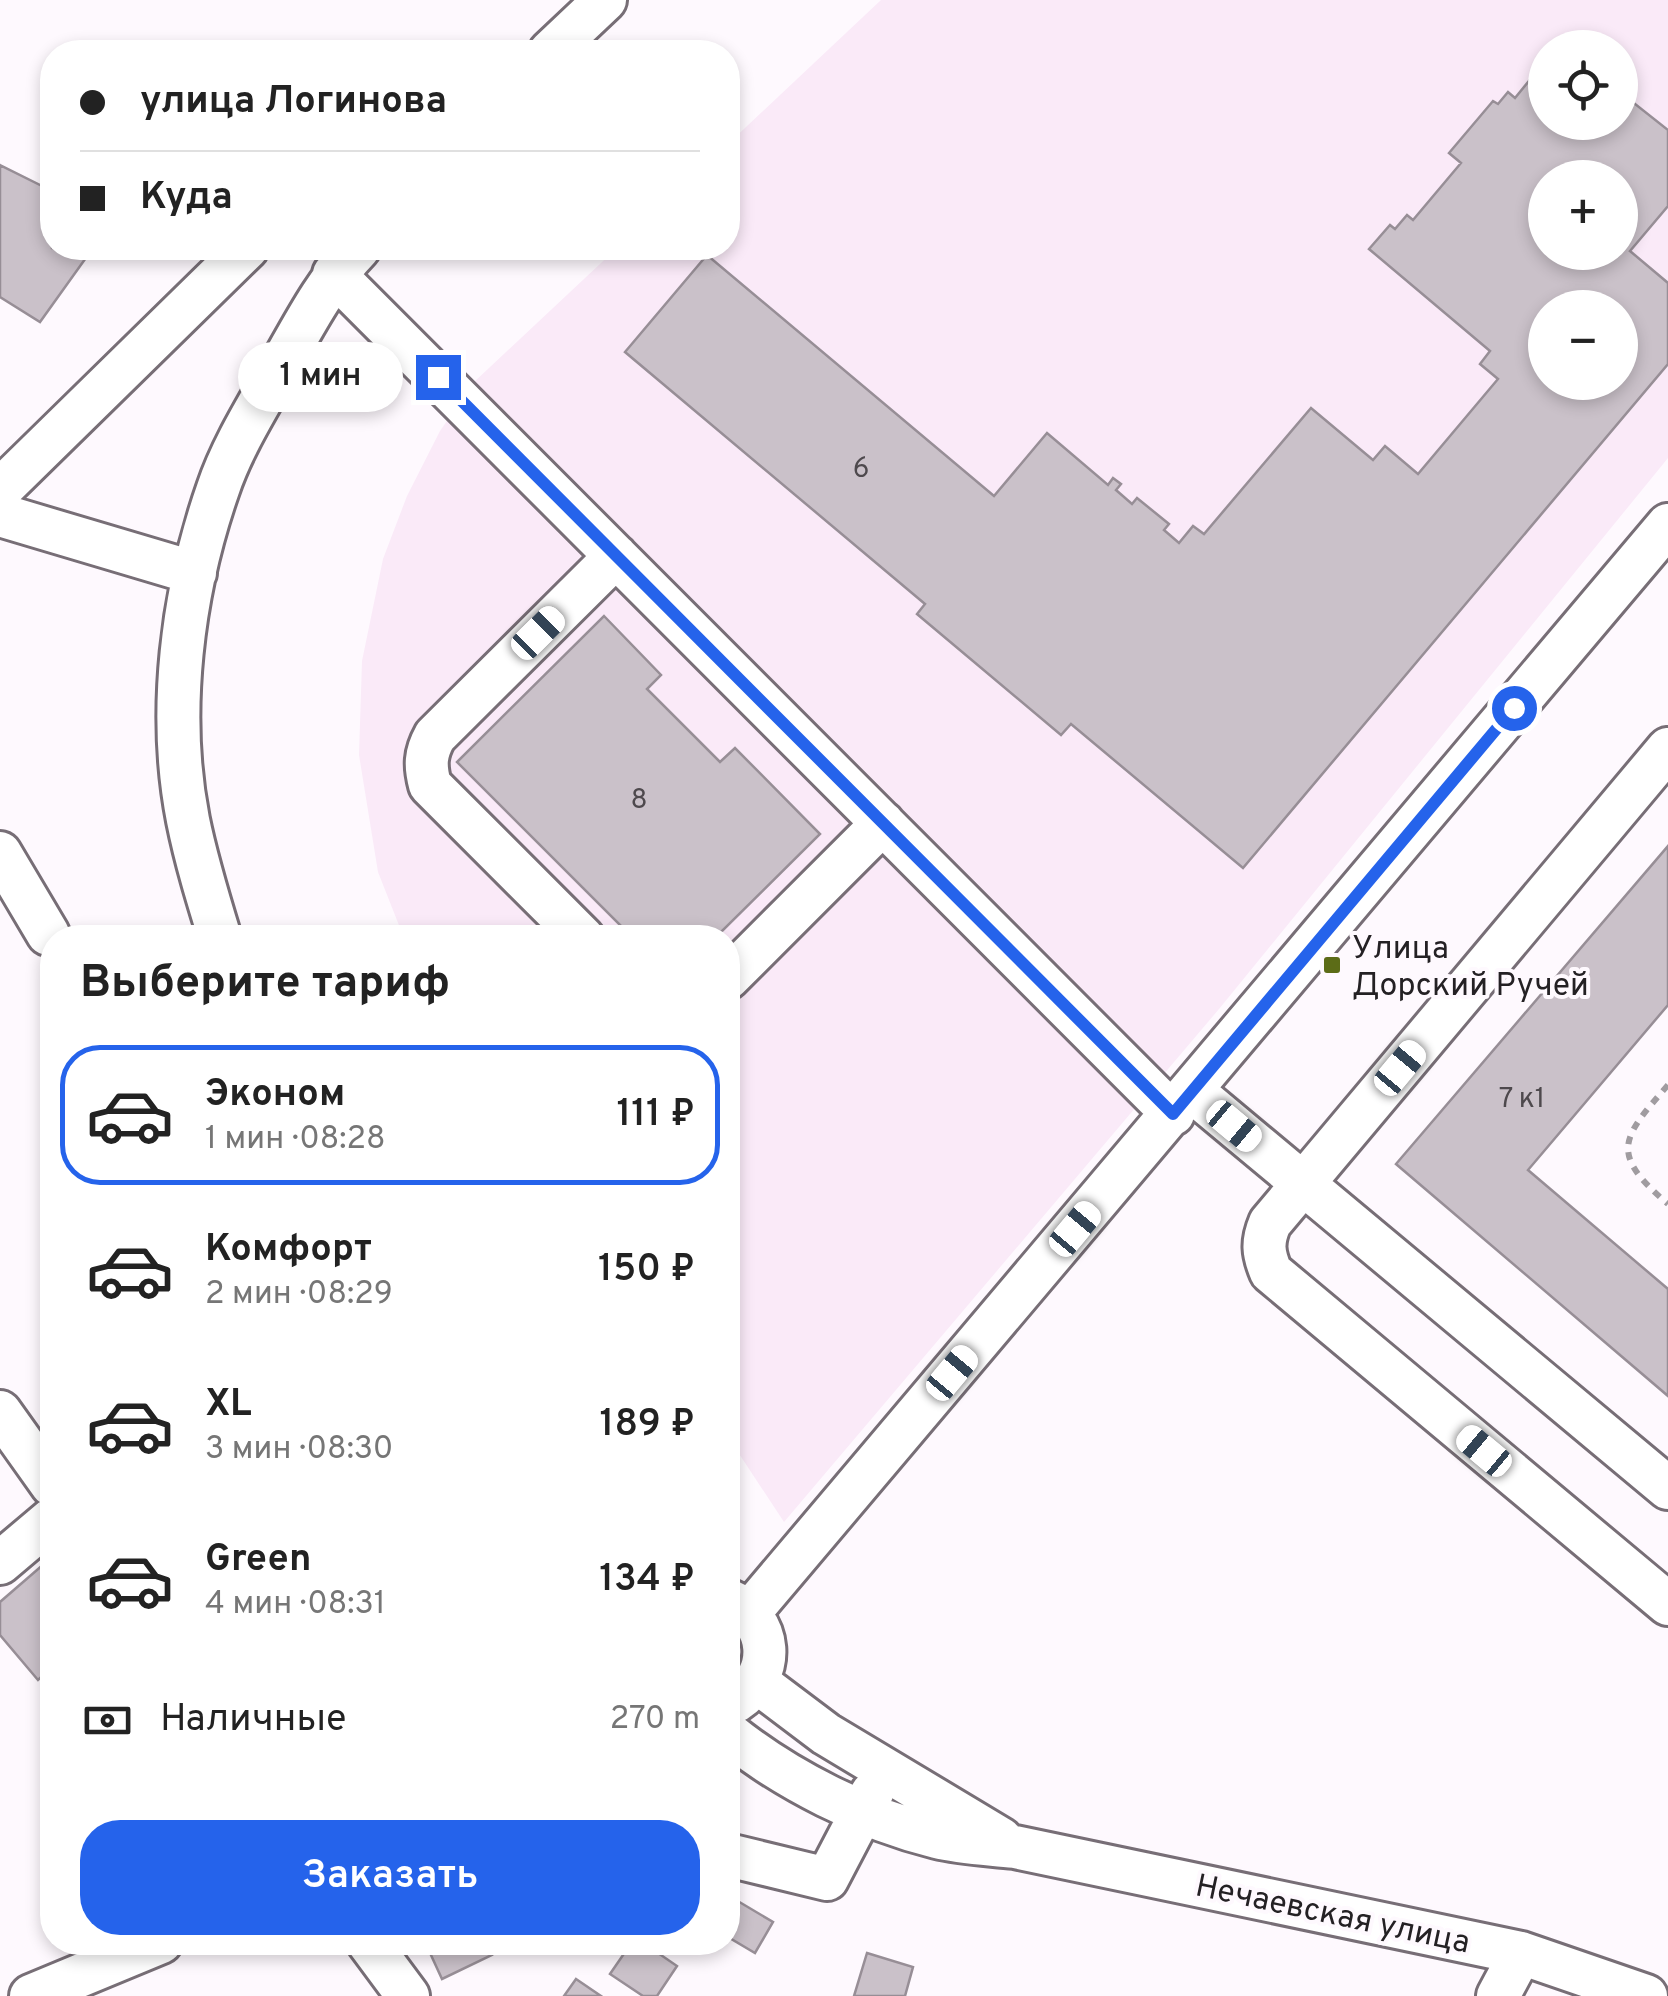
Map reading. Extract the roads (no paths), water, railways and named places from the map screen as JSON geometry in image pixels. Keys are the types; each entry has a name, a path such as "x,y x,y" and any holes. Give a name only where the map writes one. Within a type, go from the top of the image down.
{"street":[{"path":"563,40 605,0"},
{"path":"0,490 235,260"},
{"path":"217,925 188,818 180,745 182,649 194,573 218,487 259,404 347,261 616,556 883,823 1183,1102 1303,1184 1668,1488"},
{"path":"0,515 194,573"},
{"path":"740,1605 1183,1102 1668,524"},
{"path":"570,925 430,785 428,748 435,736 616,556"},
{"path":"1668,748 1270,1223 1263,1253 1270,1272 1668,1604"},
{"path":"740,966 883,823"},
{"path":"0,853 43,925"},
{"path":"0,1412 40,1469"},
{"path":"0,1563 40,1530"},
{"path":"740,1609 760,1629 765,1642 763,1669 742,1693"},
{"name":"Нечаевская улица","path":"742,1693 826,1734 1015,1846"},
{"name":"Нечаевская улица","path":"740,1743 748,1750 938,1837 1015,1846 1521,1953 1646,1996"},
{"path":"740,1858 827,1879 867,1802"},
{"path":"1498,1996 1521,1953"},
{"path":"31,1996 130,1955"},
{"path":"378,1955 408,1996"}],"place":[{"name":"Улица Дорский Ручей","path":"1332,965"}]}
